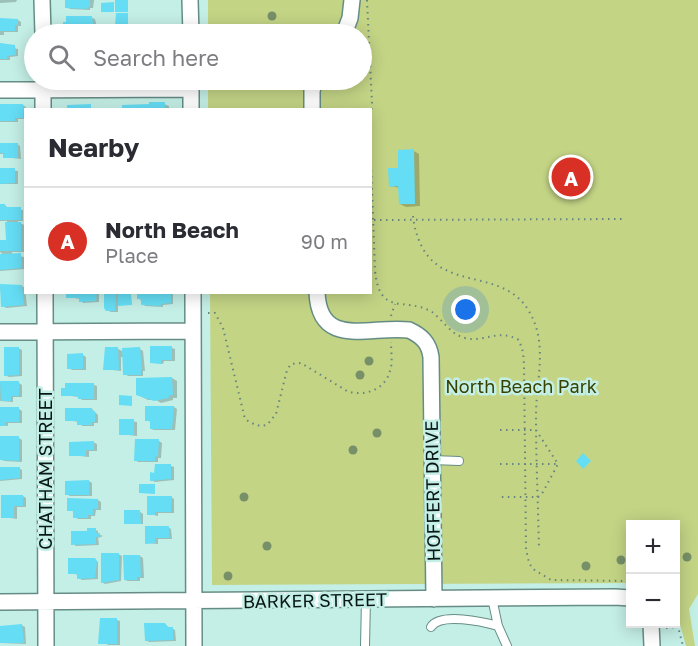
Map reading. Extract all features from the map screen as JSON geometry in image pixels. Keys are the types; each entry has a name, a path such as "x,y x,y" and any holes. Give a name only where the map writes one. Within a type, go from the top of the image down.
{"street":[{"path":"42,0 43,24"},
{"path":"190,0 190,24"},
{"path":"348,24 352,0"},
{"path":"0,90 24,87"},
{"path":"43,90 43,108"},
{"path":"191,90 191,108"},
{"path":"312,90 312,108"},
{"name":"CHATHAM STREET","path":"45,294 46,646"},
{"path":"192,294 194,646"},
{"name":"HOFFERT DRIVE","path":"317,294 319,312 333,327 348,331 410,330 427,344 430,351 434,598"},
{"path":"0,332 193,331"},
{"name":"BARKER STREET","path":"0,602 626,598"},
{"path":"651,628 652,646"}],"lane":[{"path":"432,460 459,460"},
{"path":"492,598 498,626 507,646"},
{"path":"365,646 366,599"},
{"path":"431,627 439,621 462,620 498,626"}],"path":[{"path":"367,0 368,24"},
{"path":"371,90 372,108"},
{"path":"372,177 375,271 378,290 395,304 432,312 462,338 503,334 519,340 524,364 525,496 529,563 538,574 551,580 626,581"},
{"path":"374,220 413,218 623,219"},
{"path":"413,218 417,236 429,258 437,266 448,272 486,281 509,290 531,314 541,353 536,394 539,549"},
{"path":"208,313 215,314 223,328 245,419 260,426 267,425 276,414 287,370 291,364 296,362 354,393 369,392 382,385 390,371 392,313 395,304"},
{"path":"500,430 536,430"},
{"path":"536,430 559,464"},
{"path":"500,464 559,464"},
{"path":"500,497 538,496 543,492 559,464"},
{"path":"678,628 683,646"}],"green space":[{"name":"North Beach Park","path":"208,0 698,0 698,594 689,609 695,646 686,646 680,624 680,520 626,520 626,583 212,585 210,294 372,294 372,108 208,108 208,90 372,90 372,24 208,24"}],"building":[{"path":"65,0 90,0 90,7 87,9 65,8"},
{"path":"115,0 128,0 128,12 115,12"},
{"path":"114,2 114,12 101,12 101,3"},
{"path":"116,13 128,13 128,24 115,24"},
{"path":"66,16 92,16 93,24 63,24 66,22"},
{"path":"0,18 18,19 15,31 0,31"},
{"path":"0,43 15,45 16,55 0,59"},
{"path":"149,102 165,102 165,108 122,108 122,105 149,104"},
{"path":"0,104 23,104 23,118 15,118 15,121 0,121"},
{"path":"91,104 91,108 67,108 67,105"},
{"path":"0,143 18,143 18,158 3,158 3,153 0,153"},
{"path":"414,149 415,204 399,204 398,186 389,187 388,168 398,168 398,150"},
{"path":"0,168 15,168 15,183 0,184"},
{"path":"0,204 5,204 5,207 21,207 21,220 0,220"},
{"path":"5,222 21,222 21,251 0,251 0,240 6,240"},
{"path":"21,253 22,268 0,270 0,254"},
{"path":"0,284 22,285 24,305 1,307"},
{"path":"66,294 97,294 96,301 79,302 79,298 66,298"},
{"path":"104,294 116,294 115,311 106,311"},
{"path":"118,294 131,294 131,305 118,306"},
{"path":"137,294 171,294 171,303 161,304 161,306 141,305 141,299 137,299"},
{"path":"150,346 172,346 172,360 161,360 161,364 150,363"},
{"path":"4,347 19,347 19,375 4,376"},
{"path":"105,347 118,347 119,370 103,370"},
{"path":"140,347 141,375 123,375 122,348"},
{"path":"83,353 83,369 67,369 67,354"},
{"path":"172,377 173,395 169,395 169,398 154,401 136,395 136,378"},
{"path":"0,381 19,381 19,396 11,396 11,401 1,401"},
{"path":"65,383 94,383 94,399 61,396 61,388 65,388"},
{"path":"119,395 132,396 132,406 119,405"},
{"path":"145,406 174,406 172,429 150,429 150,421 145,421"},
{"path":"0,407 19,407 19,422 5,422 5,426 0,426"},
{"path":"65,408 92,408 92,411 95,411 95,422 92,422 92,425 77,425 77,421 65,421"},
{"path":"119,419 134,419 134,435 119,435"},
{"path":"0,436 19,436 19,461 0,460"},
{"path":"135,439 159,439 158,456 155,457 155,461 134,461"},
{"path":"94,441 94,450 86,450 86,456 69,456 69,442"},
{"path":"583,453 591,461 583,469 576,461"},
{"path":"155,464 171,464 171,479 150,481 150,472 154,473"},
{"path":"0,467 20,467 20,478 0,480"},
{"path":"89,480 89,495 65,495 65,481"},
{"path":"139,484 155,484 155,494 139,493"},
{"path":"1,495 23,495 23,506 14,506 14,518 1,518"},
{"path":"147,496 172,496 171,512 155,512 155,515 147,515"},
{"path":"67,498 98,499 98,509 93,509 93,515 88,515 88,518 73,518 73,511 67,511"},
{"path":"124,510 140,510 141,524 124,524"},
{"path":"145,526 169,526 169,538 155,538 156,543 145,544"},
{"path":"87,528 96,528 96,533 100,533 99,537 96,537 96,544 71,545 71,531 87,531"},
{"path":"101,553 119,553 119,580 101,583"},
{"path":"123,555 140,555 141,577 137,577 137,580 124,580"},
{"path":"68,558 95,558 97,561 95,578 77,579 77,574 68,574"},
{"path":"100,618 117,618 117,644 98,644"},
{"path":"144,623 165,623 168,627 173,627 173,640 145,641"},
{"path":"22,624 24,643 0,643 0,626"}],"place":[{"name":"North Beach","path":"571,177"}]}
